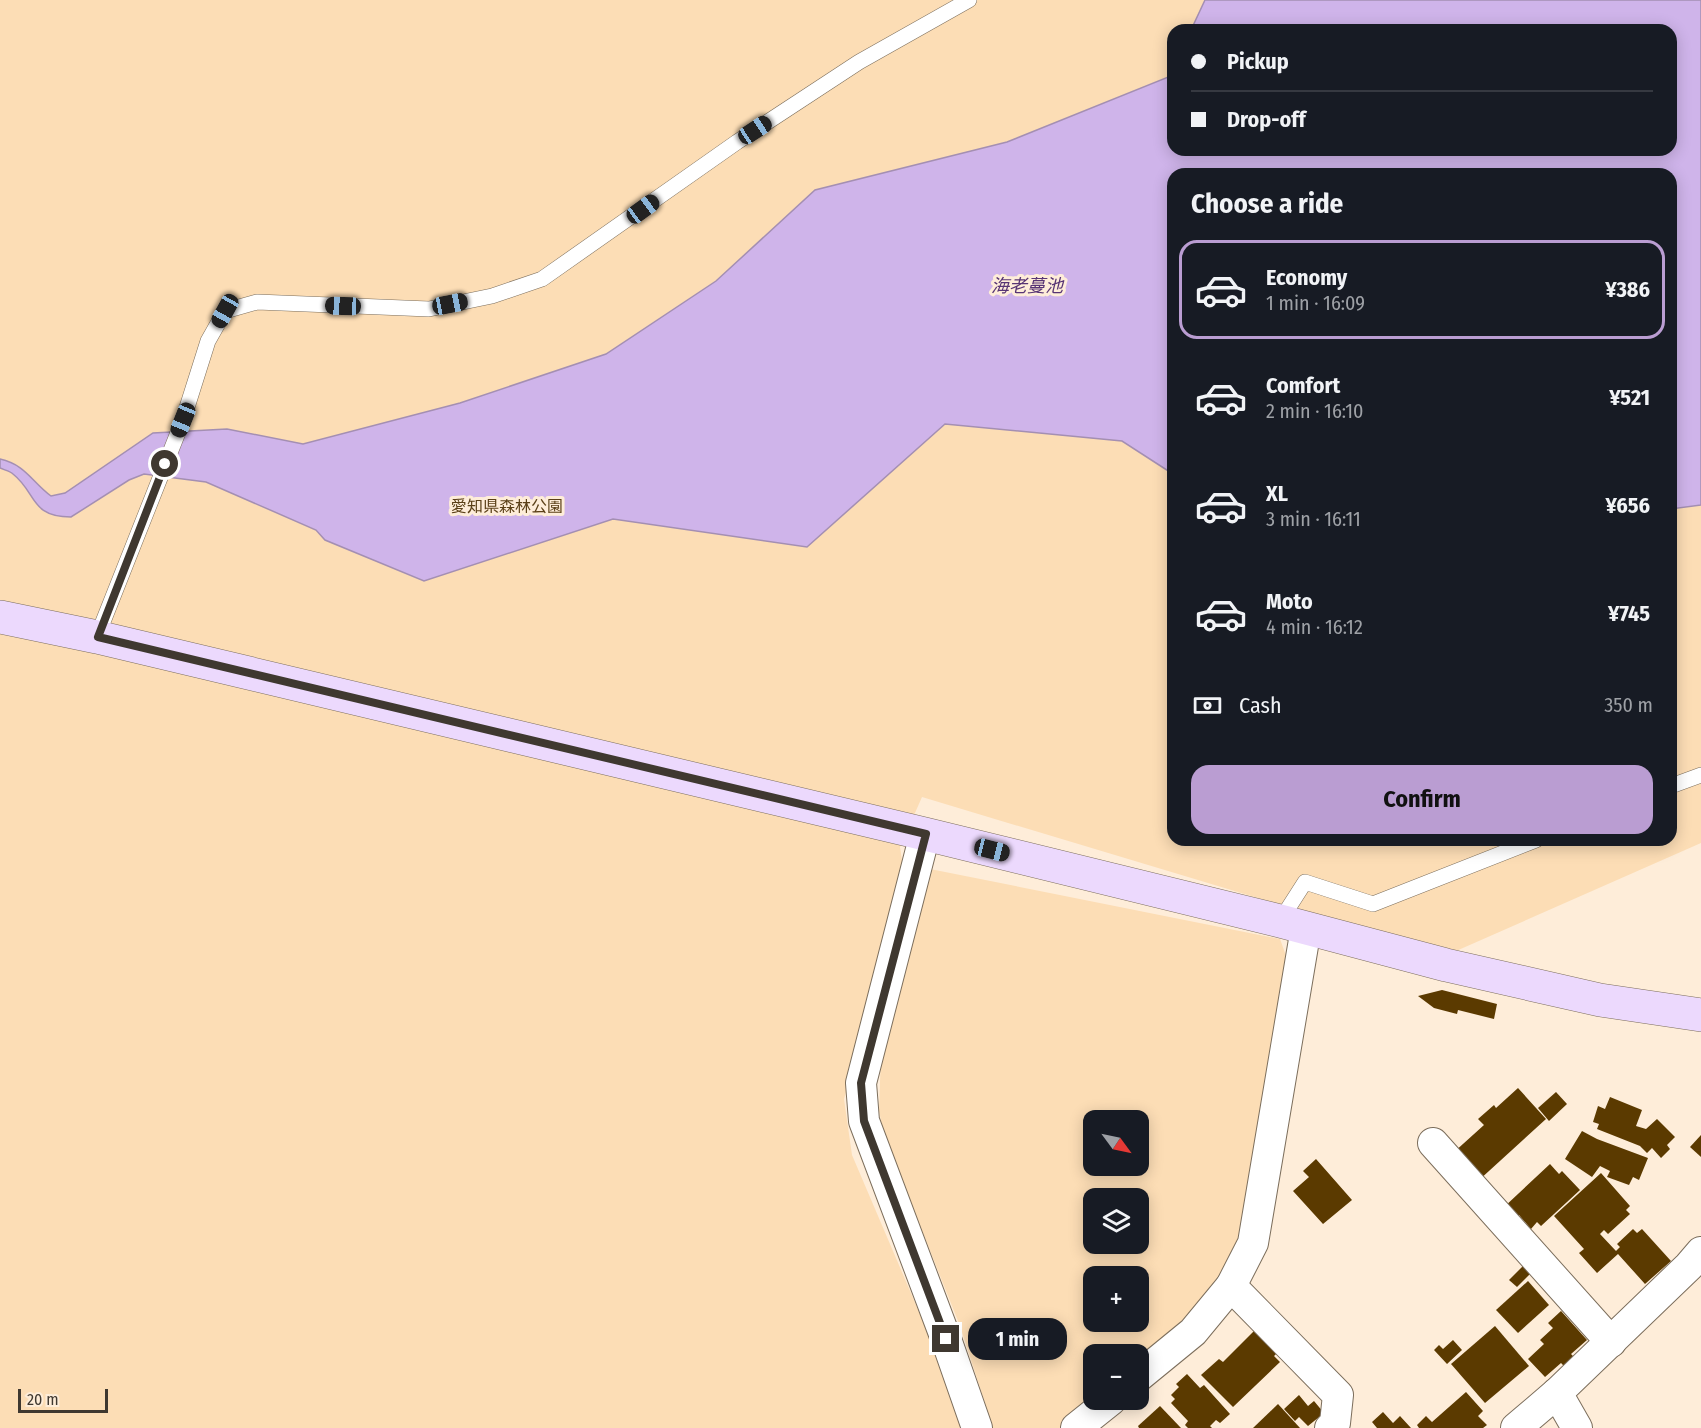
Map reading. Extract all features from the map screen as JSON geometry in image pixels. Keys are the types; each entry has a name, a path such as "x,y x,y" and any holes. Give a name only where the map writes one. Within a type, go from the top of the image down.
{"street":[{"path":"0,617 98,637 926,834 1293,924 1446,965 1600,1000 1701,1015"},
{"path":"926,834 861,1083 864,1121 977,1428"},
{"path":"1149,1368 1193,1332 1231,1286 1253,1243 1293,924"},
{"path":"1432,1143 1611,1342"},
{"path":"1516,1428 1611,1342 1701,1252"},
{"path":"1231,1286 1338,1395 1335,1423 1330,1428"},
{"path":"1557,1393 1576,1428"},
{"path":"1076,1428 1098,1410"}],"lane":[{"path":"98,637 183,420 208,341 225,311 257,302 429,309 492,296 542,279 737,142 859,62 969,0"},
{"path":"1677,784 1701,775"},
{"path":"1293,924 1305,882 1373,904 1521,846"}],"green space":[{"name":"愛知県森林公園","path":"0,0 1701,0 1701,843 1447,955 922,797 900,847 904,874 889,946 844,1099 852,1155 951,1387 962,1428 0,1428"},
{"path":"930,869 1280,939 1289,964 1255,1205 1215,1295 1149,1352 1149,1344 1083,1344 1083,1410 1062,1428 993,1428 960,1326 884,1135 879,1111 881,1053"}],"water":[{"name":"海老蔓池","path":"1205,0 1701,0 1701,505 1677,508 1677,168 1167,168 1167,470 1122,441 945,424 807,547 613,519 424,581 325,540 316,530 206,482 144,474 129,480 71,517 48,513 36,503 21,481 12,473 0,468 0,459 16,465 51,496 65,493 153,433 227,429 303,444 460,403 606,354 716,281 815,190 1007,142 1167,78 1167,156 1677,156 1677,24 1194,24"}],"building":[{"path":"1442,990 1497,1004 1494,1019 1458,1010 1457,1014 1434,1008 1418,996"},
{"path":"1518,1088 1546,1119 1478,1181 1453,1153 1484,1125 1478,1119 1494,1105 1496,1108"},
{"path":"1556,1092 1567,1104 1549,1121 1538,1108"},
{"path":"1610,1097 1642,1110 1636,1126 1646,1129 1657,1119 1675,1137 1667,1145 1670,1149 1661,1158 1652,1148 1647,1153 1640,1146 1597,1129 1599,1124 1593,1122 1598,1106 1605,1109"},
{"path":"1582,1131 1648,1158 1639,1180 1633,1177 1629,1185 1607,1177 1610,1171 1600,1166 1592,1177 1565,1159"},
{"path":"1701,1135 1701,1157 1690,1147"},
{"path":"1316,1159 1352,1200 1323,1224 1293,1191 1309,1177 1303,1171"},
{"path":"1550,1164 1559,1174 1562,1171 1580,1190 1541,1226 1537,1222 1531,1229 1519,1215 1514,1219 1503,1208"},
{"path":"1601,1173 1630,1206 1626,1210 1630,1214 1608,1234 1604,1230 1600,1234 1616,1251 1620,1247 1617,1244 1633,1229 1637,1233 1642,1229 1671,1261 1645,1284 1618,1254 1597,1273 1579,1253 1584,1249 1554,1216"},
{"path":"1523,1266 1530,1274 1517,1287 1509,1280"},
{"path":"1528,1281 1549,1305 1518,1333 1496,1310"},
{"path":"1561,1311 1587,1340 1571,1354 1574,1357 1564,1366 1561,1363 1545,1377 1528,1359 1544,1344 1540,1340 1553,1328 1548,1323"},
{"path":"1495,1326 1529,1366 1485,1403 1451,1364"},
{"path":"1257,1328 1279,1351 1274,1356 1280,1362 1233,1407 1201,1375 1219,1359 1223,1362"},
{"path":"1453,1340 1462,1350 1447,1364 1434,1350 1439,1345 1443,1349"},
{"path":"1187,1374 1200,1388 1204,1385 1230,1414 1220,1423 1216,1420 1210,1426 1212,1428 1188,1428 1185,1425 1188,1421 1171,1403 1175,1399 1171,1395 1179,1387 1176,1384"},
{"path":"1466,1392 1483,1411 1478,1416 1487,1425 1483,1428 1419,1428 1417,1425 1426,1416 1432,1422"},
{"path":"1299,1395 1308,1406 1314,1401 1324,1413 1308,1426 1299,1417 1295,1421 1284,1409"},
{"path":"1278,1404 1300,1428 1253,1428"},
{"path":"1160,1406 1181,1428 1139,1428 1138,1426"},
{"path":"1383,1412 1393,1423 1400,1416 1411,1428 1377,1428 1372,1422"}],"route":[{"path":"165,464 98,637 926,834 861,1083 864,1121 946,1339"}]}
